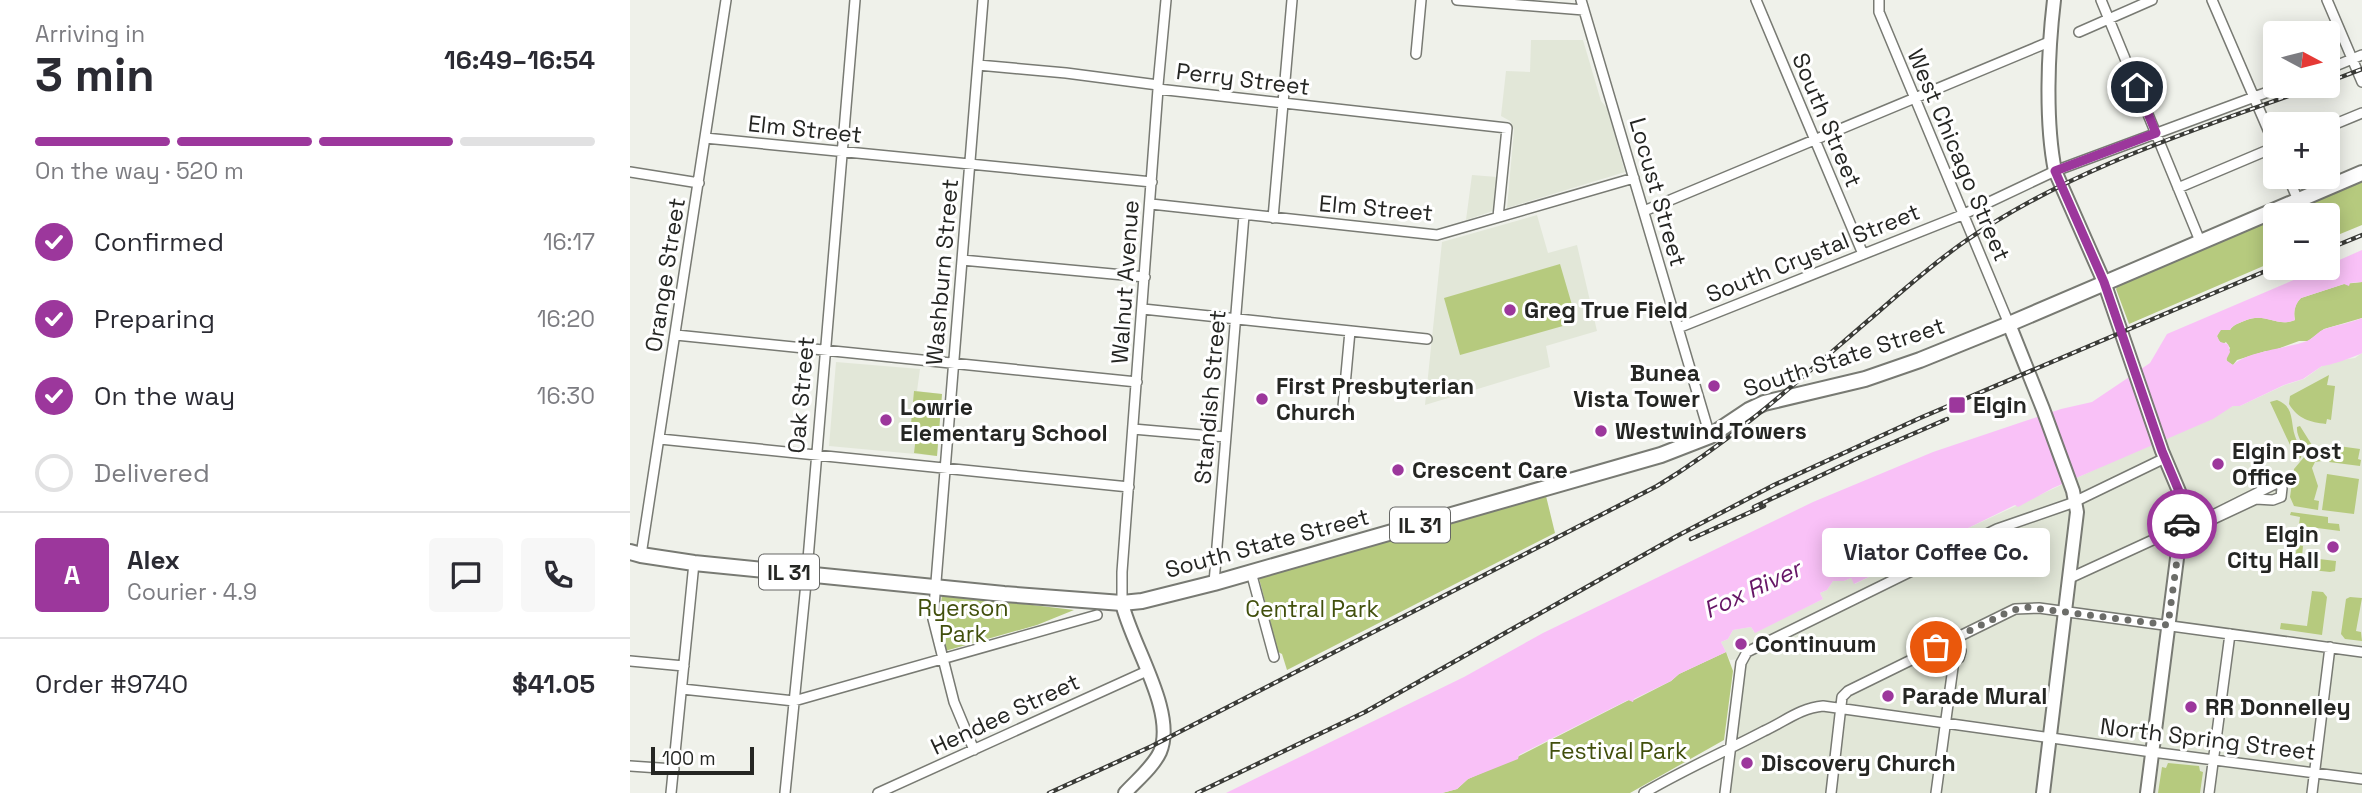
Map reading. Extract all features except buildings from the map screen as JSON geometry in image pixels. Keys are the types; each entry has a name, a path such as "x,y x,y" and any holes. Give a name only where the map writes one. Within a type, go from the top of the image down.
{"main road":[{"path":"2054,0 2049,42 2052,152 2055,171 2104,282 2163,455 2181,496 2181,527 2147,793"},
{"name":"IL 31","path":"2009,324 2362,173"},
{"path":"2009,324 2074,496 2077,519 2043,793"},
{"name":"South State Street","path":"636,554 694,563 937,587 1122,603 1142,601 1214,583 1661,455 1710,436 1749,410 1764,404 1893,370 2009,324"},
{"path":"1122,603 1163,718 1164,741 1154,761 1125,793"}],"street":[{"name":"Orange Street","path":"636,554 660,439 726,0"},
{"name":"Oak Street","path":"785,793 807,574 855,0"},
{"name":"Washburn Street","path":"974,750 954,702 933,619 983,0"},
{"name":"Walnut Avenue","path":"1122,603 1121,587 1166,0"},
{"path":"1273,218 1292,0"},
{"path":"1416,54 1421,0"},
{"path":"1457,0 1584,10"},
{"name":"Locust Street","path":"1581,0 1710,436"},
{"name":"South Street","path":"1756,0 1863,254"},
{"name":"West Chicago Street","path":"1879,0 1878,12 2009,324"},
{"path":"2101,0 2200,241"},
{"path":"2079,32 2152,0"},
{"path":"2212,0 2263,117"},
{"path":"2327,0 2357,57 2362,82"},
{"path":"1643,211 2049,42"},
{"path":"2340,64 2357,57"},
{"name":"Perry Street","path":"978,65 1066,73 1284,103 1507,128 1498,217"},
{"name":"South Crystal Street","path":"1678,328 1962,215 2055,171 2263,94"},
{"path":"2340,122 2362,113"},
{"name":"Elm Street","path":"705,138 1152,183"},
{"path":"2178,188 2263,152"},
{"path":"630,172 699,183"},
{"name":"Elm Street","path":"1151,204 1437,236 1634,178"},
{"path":"2293,189 2298,200"},
{"name":"Standish Street","path":"1214,583 1244,215"},
{"path":"962,260 1145,277"},
{"path":"1143,309 1427,339"},
{"path":"1343,407 1350,331"},
{"path":"676,335 1137,382"},
{"path":"1133,429 1225,437"},
{"path":"660,439 1129,486"},
{"path":"1725,793 1741,659 1747,652 1997,529 2163,455"},
{"path":"2070,578 2181,527 2209,522 2256,499 2277,499 2281,497 2282,488 2279,482 2195,524"},
{"path":"671,793 694,563"},
{"path":"1251,572 1274,657"},
{"path":"1831,793 1842,696 1847,691 1953,643 2010,611 2021,608 2039,608 2362,652"},
{"path":"681,689 794,701 1097,615"},
{"path":"2209,793 2230,634"},
{"path":"1936,793 1954,660 1948,653 1953,643"},
{"path":"2312,793 2330,648"},
{"path":"630,661 684,666"},
{"name":"Hendee Street","path":"878,793 1147,671"},
{"name":"North Spring Street","path":"1644,793 1689,767 1808,708 1823,706 2362,779"},
{"path":"630,766 674,769"}],"shaded area":[{"path":"1531,40 1583,40 1601,101 1607,108 1625,172 1507,208 1514,130 1510,121 1501,116 1506,71 1530,72"},
{"path":"1472,175 1497,177 1493,211 1466,220"},
{"path":"1537,215 1548,253 1577,245 1597,331 1546,346 1550,367 1425,405 1442,242"},
{"path":"2362,353 2362,793 1724,793 1741,659 1730,660 1721,642 1728,639 1733,630 1751,627 1754,632 1823,599 1820,593 1827,590 1833,581 1851,578 1855,584 1922,551 1920,544 1927,541 1933,532 1951,529 1953,535 2233,406 2240,406 2304,379 2322,366 2355,358"},
{"name":"Lowrie Elementary School","path":"836,362 920,369 917,391 942,394 937,456 829,446"}],"green space":[{"path":"2362,182 2362,225 2340,234 2340,203 2312,203"},
{"path":"2263,224 2263,266 2129,324 2116,289 2118,285"},
{"name":"Greg True Field","path":"1560,264 1577,322 1460,355 1444,298"},
{"path":"2362,282 2362,318 2324,329 2308,341 2299,341 2237,360 2233,365 2227,362 2226,356 2230,348 2226,342 2223,344 2218,340 2220,330 2230,330 2252,318 2282,322 2295,320 2295,308 2301,298 2344,284"},
{"path":"2329,375 2327,385 2335,386 2331,420 2327,419 2326,424 2300,416 2289,404 2290,396"},
{"path":"914,391 942,394 937,456 914,453 916,436 910,435"},
{"path":"2277,400 2287,406 2291,415 2301,452 2301,458 2297,460 2270,402"},
{"path":"2300,426 2322,461 2315,462 2312,468 2318,486 2314,500 2319,501 2318,510 2294,506 2290,497 2294,469 2305,456 2297,431"},
{"path":"2331,445 2360,449 2360,466 2329,462"},
{"path":"2327,474 2359,479 2354,514 2322,510"},
{"name":"Central Park","path":"1546,496 1555,533 1287,670 1282,654 1278,652 1259,578"},
{"path":"2291,512 2328,517 2328,523 2339,524 2340,531 2302,526 2300,539 2297,538 2300,517 2290,515"},
{"path":"2297,545 2303,546 2302,557 2336,561 2335,571 2294,568"},
{"path":"2312,591 2323,592 2327,597 2322,635 2280,629 2281,623 2307,626"},
{"name":"Ryerson Park","path":"942,594 1074,610 1037,625 945,651 939,625"},
{"path":"2362,598 2356,631 2361,632 2362,641 2345,639 2341,634 2346,599"},
{"name":"Festival Park","path":"1726,652 1733,671 1724,740 1630,793 1442,793 1457,789 1468,779 1629,700 1634,700 1679,674"},
{"path":"2168,763 2199,766 2203,772 2200,793 2158,793 2162,767 2166,768"}],"water":[{"name":"Fox River","path":"2362,250 2362,282 2350,283 2349,286 2344,284 2301,298 2295,308 2295,320 2282,322 2251,318 2230,330 2221,330 2217,336 2220,342 2228,344 2230,352 2226,360 2233,365 2248,356 2307,341 2323,330 2362,318 2362,353 2322,366 2303,379 2240,406 2233,406 2213,419 2053,488 2018,507 2015,505 1954,535 1951,530 1944,533 1933,532 1927,541 1920,544 1923,551 1854,584 1851,578 1833,581 1827,590 1820,593 1823,599 1755,633 1751,627 1733,630 1728,639 1721,642 1726,652 1679,674 1633,702 1628,700 1519,755 1518,759 1468,779 1457,789 1442,793 1226,793 1464,677 1543,633 1813,502 1933,452 2061,409 2092,402 2150,363 2167,334 2294,280 2340,280 2340,260"}],"railway":[{"path":"2340,77 2362,69"},
{"path":"1049,793 1152,746 1657,486 1740,428 1928,270 1964,242 2005,216 2090,172 2180,135 2283,98"},
{"path":"2340,244 2362,235"},
{"path":"1197,793 1365,712 1677,536 1774,485 1920,418 2263,272"},
{"path":"1754,507 1947,419"},
{"path":"1691,539 1764,506"}],"way so far":[{"path":"1936,647 2010,611 2025,607 2168,625 2182,524"}],"place":[{"name":"Greg True Field","path":"1510,310"},
{"name":"Bunea Vista Tower","path":"1714,386"},
{"name":"First Presbyterian Church","path":"1262,399"},
{"name":"Elgin","path":"1957,405"},
{"name":"Lowrie Elementary School","path":"886,420"},
{"name":"Westwind Towers","path":"1601,431"},
{"name":"Elgin Post Office","path":"2218,464"},
{"name":"Crescent Care","path":"1398,470"},
{"name":"Elgin City Hall","path":"2333,547"},
{"name":"Continuum","path":"1741,644"},
{"name":"Viator Coffee Co.","path":"1936,647"},
{"name":"Parade Mural","path":"1888,696"},
{"name":"RR Donnelley","path":"2191,707"},
{"name":"Discovery Church","path":"1747,763"}],"route":[{"path":"2137,87 2156,133 2055,171 2104,282 2162,451 2181,496 2182,524"}]}
